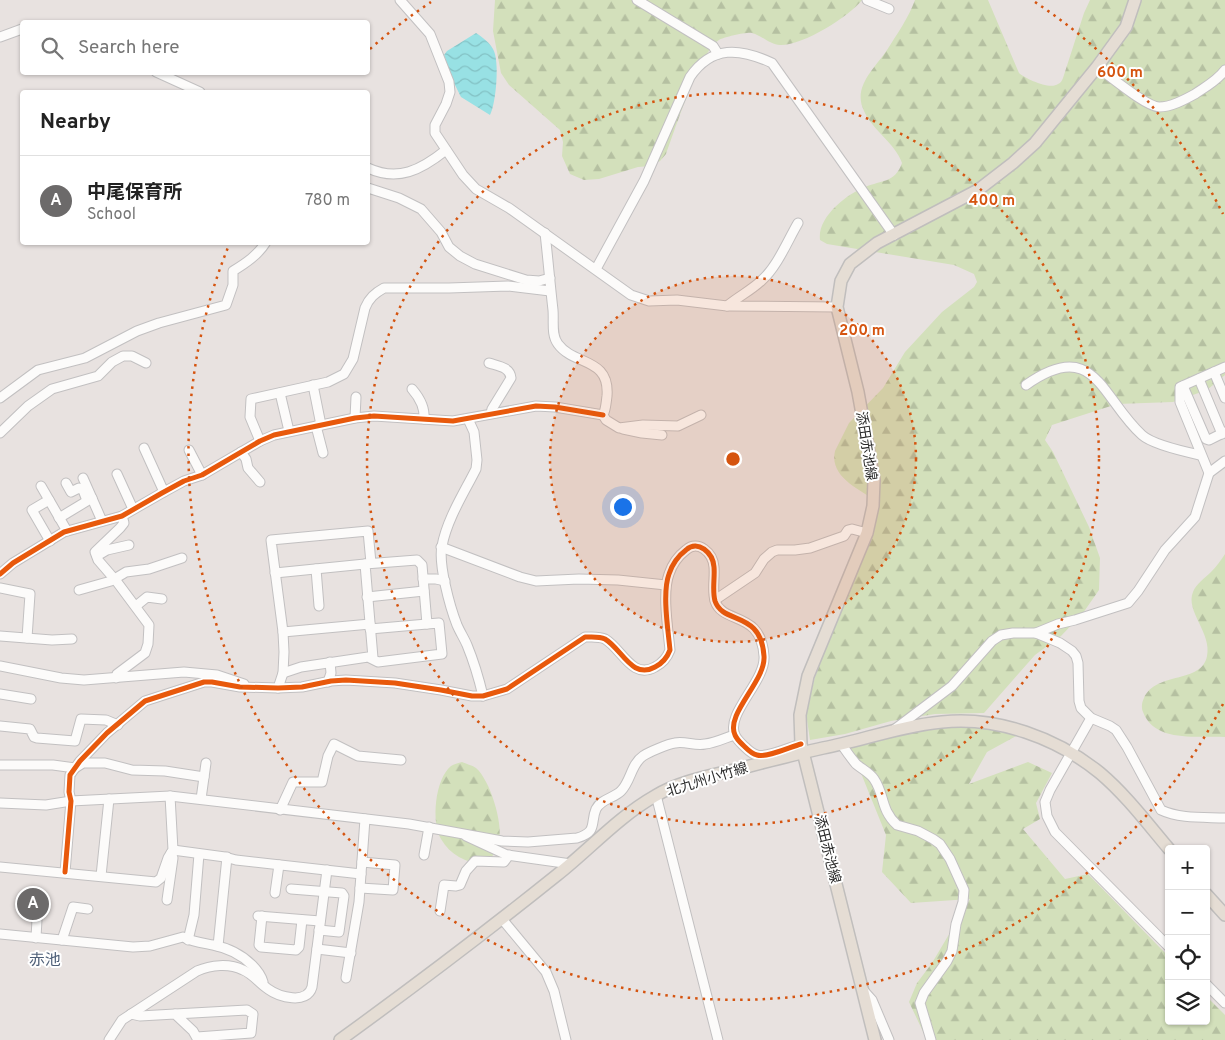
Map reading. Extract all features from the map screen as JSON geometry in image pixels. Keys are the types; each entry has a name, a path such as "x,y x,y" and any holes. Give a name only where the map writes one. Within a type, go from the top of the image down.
{"main road":[{"name":"添田赤池線","path":"875,1040 802,748 800,715 808,676 867,533 874,506 874,480 858,392 837,307 841,281 850,264 877,243 978,190 1035,143 1097,67 1126,27 1135,0"},
{"name":"北九州小竹線","path":"340,1040 502,919 571,864 628,813 656,795 681,784 802,748 842,745 895,729 942,722 991,723 1027,733 1052,743 1071,753 1100,773 1121,793 1166,845"},
{"path":"1210,898 1225,915"}],"street":[{"path":"400,0 430,34 449,82 450,92 435,125 435,133 463,175 476,189 509,208 631,295 649,301 677,300 727,306 837,307"},
{"path":"637,0 714,46 718,54"},
{"path":"867,0 889,9"},
{"path":"0,37 20,30"},
{"path":"596,269 644,181 690,77 698,66 718,54 727,52 743,52 772,63 894,235"},
{"path":"1097,67 1146,102 1158,107 1183,100 1210,84 1225,70"},
{"path":"163,75 196,90"},
{"path":"370,169 376,172 396,175 408,172 419,168 446,150"},
{"path":"370,189 399,198 421,208 441,232 449,246 460,256 474,264 526,280 539,281 550,278"},
{"path":"727,306 764,279 798,223"},
{"path":"545,233 554,334 557,343 563,350 600,371 605,378 607,388 606,409 603,415"},
{"path":"0,398 38,370 85,358 159,323 226,305 233,285 233,271 249,261 264,245"},
{"path":"260,441 250,417 251,399 312,385 337,378 344,374 356,350 368,300 384,288 508,286 550,291"},
{"path":"0,433 28,406 52,389 98,376 112,362 123,356 132,356 146,363"},
{"path":"489,363 505,367 511,374 511,378 491,413"},
{"path":"1026,385 1043,373 1059,367 1070,367 1087,372 1096,379 1125,416 1147,439 1184,452 1200,455"},
{"path":"1209,473 1200,455 1180,402 1180,387 1225,368"},
{"path":"1214,372 1225,398"},
{"path":"1183,386 1204,437 1209,440 1224,433 1199,379"},
{"path":"312,385 323,453"},
{"path":"412,389 416,393 425,412 424,419"},
{"path":"280,392 289,431"},
{"path":"355,418 356,397"},
{"path":"0,574 13,563 50,540 67,532 122,516 184,481 202,475 260,441 289,431 374,416 453,421 536,406 555,407 603,415 606,420 619,428 642,434 662,434"},
{"path":"619,428 643,424 678,426 701,415"},
{"path":"468,419 474,432 476,469 447,529 441,547 445,582 457,624 470,652 484,696"},
{"path":"144,448 164,492"},
{"path":"189,450 202,475"},
{"path":"241,452 246,459 248,468 260,482"},
{"path":"895,729 952,686 992,641 1001,635 1036,633 1058,624 1128,603 1165,550 1195,517 1209,473 1225,461"},
{"path":"117,474 133,509"},
{"path":"83,478 89,499"},
{"path":"66,483 71,492 79,488 82,490 102,522"},
{"path":"41,486 67,532"},
{"path":"59,518 89,499"},
{"path":"49,500 32,510 50,540"},
{"path":"116,678 117,674 145,653 148,644 149,625 115,579 98,560 95,552 124,523 122,516"},
{"path":"715,600 755,573 764,559 772,552 810,548 844,536 848,530 852,529 867,533"},
{"path":"278,688 283,673 283,632 271,540 368,531 368,596 373,658"},
{"path":"97,556 107,550 130,545"},
{"path":"65,872 71,801 69,792 70,774 107,733 146,701 204,682 253,688 302,688 346,680 395,683 472,696 484,696 507,689 585,637 596,637 605,640 634,668 643,671 650,670 661,665 668,657 670,650 666,585 669,573 677,558 687,548 697,546 706,549 712,557 714,566 713,587 718,607 747,622 758,632 764,645 765,662 761,675 736,716 734,735 750,752 757,756 802,748"},
{"path":"441,547 520,577 536,581 618,580 666,585"},
{"path":"79,590 115,579 126,572 149,569 182,558"},
{"path":"275,573 417,560 422,565 427,624"},
{"path":"316,569 319,606"},
{"path":"423,580 436,578 445,582"},
{"path":"0,588 30,594 27,638"},
{"path":"368,596 424,591"},
{"path":"136,606 147,597 162,599"},
{"path":"283,632 439,623 442,654 378,662 368,657 301,667 283,673"},
{"path":"1036,633 1060,643 1076,656 1081,708 1091,718 1116,730 1161,810 1168,814 1225,818"},
{"path":"0,636 72,640"},
{"path":"328,682 330,662"},
{"path":"0,666 61,678 84,680 184,672 217,675 253,688"},
{"path":"0,694 31,699"},
{"path":"1091,718 1050,790 1045,802 1048,816 1055,832 1165,943"},
{"path":"0,726 30,729 34,737 37,738 75,741 82,719 106,720 118,725"},
{"path":"0,803 46,805 71,801 170,796 429,827 502,841 528,842 577,838 584,836 590,830 594,823 596,809 603,801 621,791 637,762 643,756 674,743 708,744 734,735"},
{"path":"280,810 293,782 322,782 328,756 334,744 358,756 401,760"},
{"path":"842,745 856,764 873,777 879,786 884,806 893,821 933,838 940,844 950,858 963,884 964,895 956,924 952,951 924,993 920,1003 931,1040"},
{"path":"0,765 53,765 75,768 83,763 105,763 132,770 165,771 204,776"},
{"path":"201,799 206,763"},
{"path":"656,795 718,1040"},
{"path":"167,900 173,858 170,796"},
{"path":"101,876 108,799"},
{"path":"346,978 360,888 365,819"},
{"path":"424,855 429,827"},
{"path":"462,834 509,855 571,864"},
{"path":"172,851 361,874"},
{"path":"0,867 156,882 161,878 172,851"},
{"path":"188,940 194,915 199,854"},
{"path":"440,911 444,886 460,885 466,871 475,862 504,862 509,855"},
{"path":"218,946 227,857"},
{"path":"360,888 393,890 395,865 362,862"},
{"path":"275,893 279,865"},
{"path":"108,1040 122,1020 206,967 221,965 242,969 275,993 298,998 307,995 312,987 327,870"},
{"path":"291,889 342,893 344,896 341,929 339,932 302,920 260,916 259,945 261,947 296,950 299,947 302,920"},
{"path":"36,938 38,901"},
{"path":"62,940 73,907 88,909"},
{"path":"502,919 546,972 554,991 566,1040"},
{"path":"0,934 133,947 150,946 183,937 188,940 218,946 246,960 257,970 262,978 263,985"},
{"path":"317,949 351,953"},
{"path":"1210,988 1225,1003"},
{"path":"863,990 872,1000 889,1040"},
{"path":"131,1014 140,1016 175,1014 246,1010 253,1014 251,1033 198,1039 186,1023 175,1014"}],"green space":[{"path":"495,0 862,0 836,22 800,41 777,45 752,33 719,40 704,59 696,75 666,154 660,161 651,166 638,167 599,179 584,180 570,174 562,156 563,142 560,130 509,85 501,73 493,31"},
{"path":"915,0 988,0 1019,73 1032,81 1050,86 1059,84 1063,78 1090,0 1225,0 1225,375 1207,390 1173,402 1117,404 1052,425 1045,440 1053,452 1089,527 1100,558 1099,590 1083,613 1061,636 1035,655 984,713 935,714 891,721 845,734 810,740 806,713 815,677 875,520 876,501 854,487 841,475 836,468 834,460 835,451 849,423 883,388 905,352 942,312 974,287 977,282 974,274 954,265 827,244 820,240 820,231 823,223 835,207 858,190 892,178 902,163 894,149 868,118 861,102 861,94 866,78 899,32"},
{"path":"1225,554 1225,737 1191,737 1168,733 1157,729 1149,722 1142,710 1143,701 1150,690 1158,684 1197,671 1203,665 1208,647 1195,615 1192,599 1193,592 1196,586 1213,570"},
{"path":"947,726 995,729 1018,735 987,752 969,784 1028,762 1052,773 1036,803 1040,819 1023,829 1065,879 1088,874 1165,953 1165,1025 1210,1025 1210,1000 1225,1015 1225,1040 927,1040 909,1002 917,983 932,963 970,899 911,903 882,872 886,835 850,746 896,733"},
{"path":"462,762 476,768 481,774 486,782 497,813 500,833 497,848 489,861 483,865 465,860 454,853 445,845 438,832 436,801 441,780 451,766"}],"water":[{"path":"476,33 490,45 495,55 496,82 494,102 490,115 461,97 444,55 447,51"}],"cycle path":[{"path":"0,574 13,563 64,532 122,516 184,481 202,475 260,441 274,435 355,418 374,416 453,421 536,406 555,407 603,415"},
{"path":"65,872 71,801 69,792 70,775 80,761 107,733 145,701 204,682 240,687 278,688 302,687 346,680 395,683 472,696 483,696 507,689 585,637 605,639 628,662 640,670 647,670 662,662 670,650 666,601 667,582 670,571 680,555 695,546 704,549 713,562 714,597 719,608 749,625 756,631 761,641 764,656 763,666 736,717 733,727 736,737 750,752 761,756 801,744"}],"place":[{"name":"中尾保育所","path":"33,904"}],"district":[{"name":"赤池","path":"45,959"}]}
